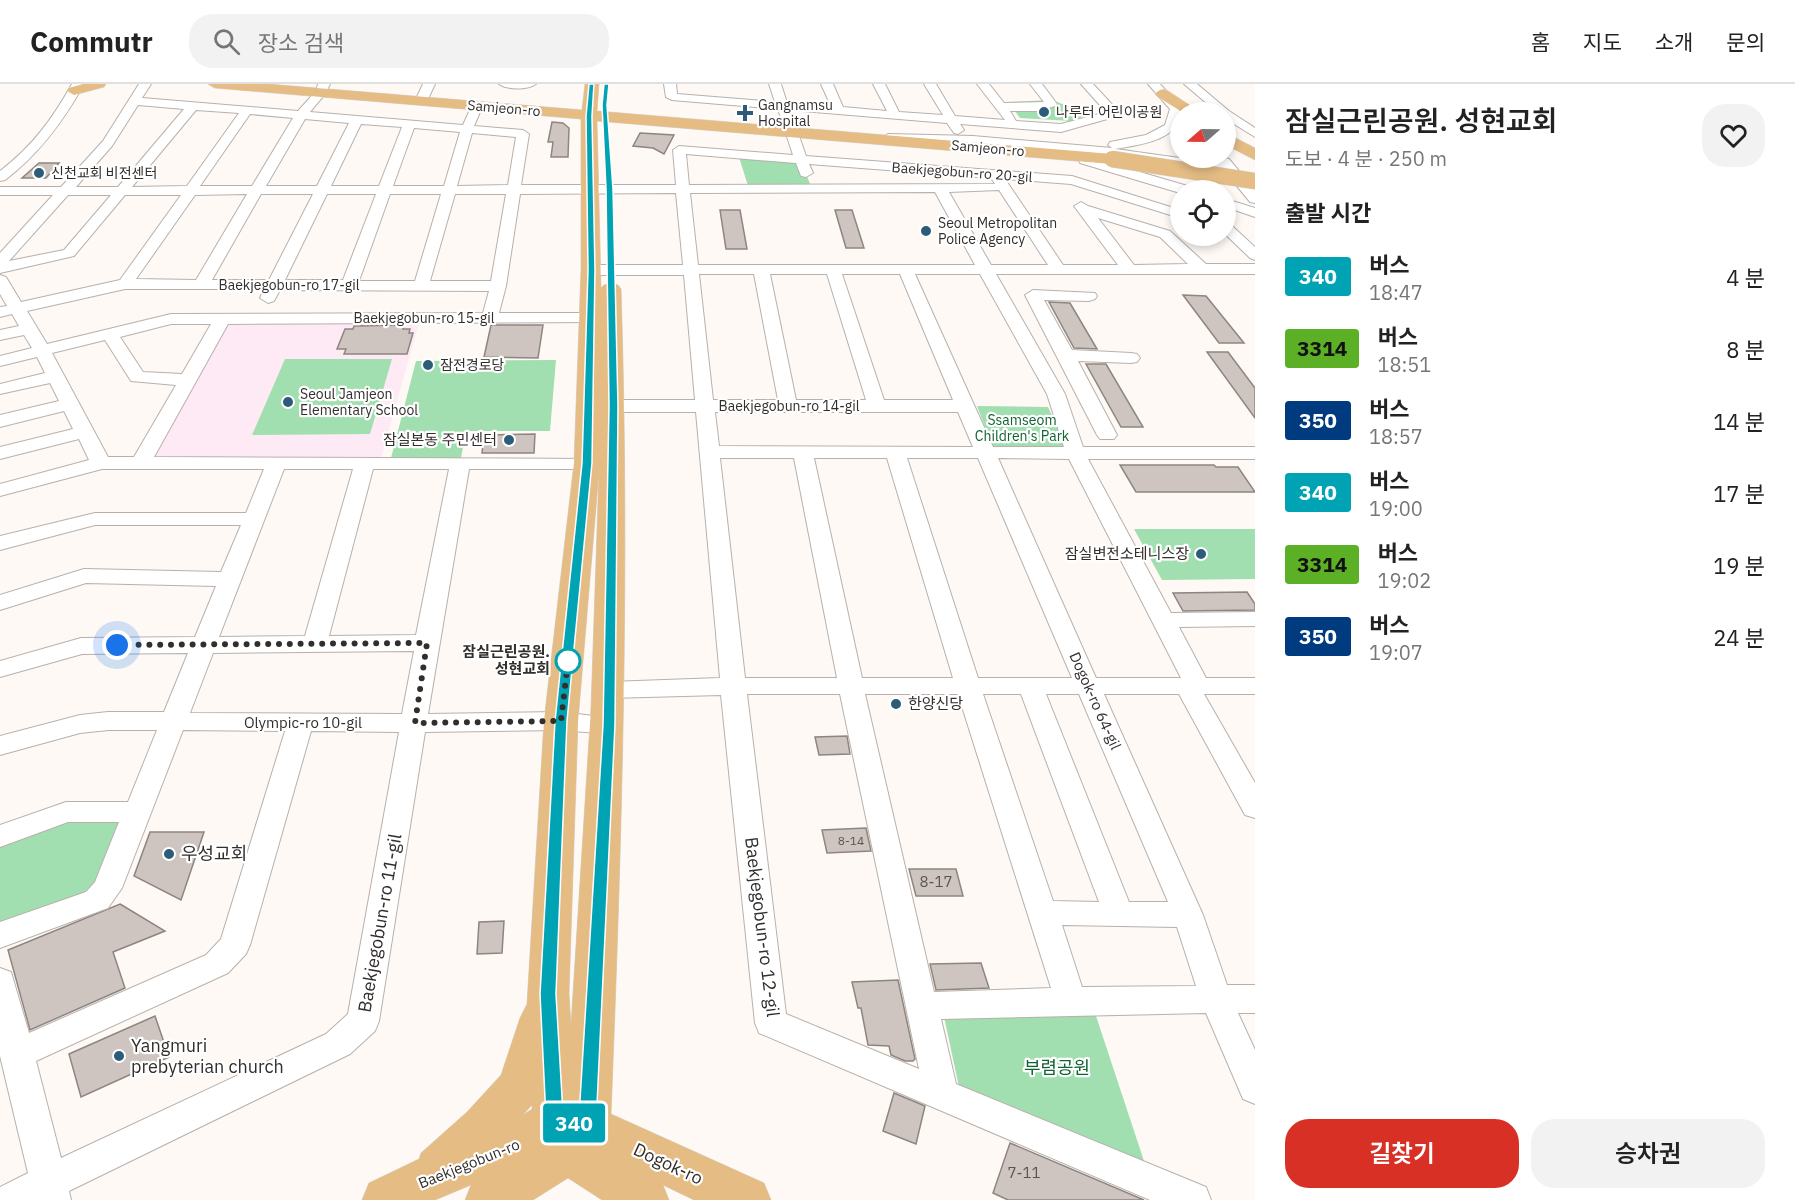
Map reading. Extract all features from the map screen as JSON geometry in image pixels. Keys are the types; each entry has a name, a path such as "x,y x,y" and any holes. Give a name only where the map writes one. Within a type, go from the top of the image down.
{"main road":[{"path":"76,87 99,84"},
{"name":"Samjeon-ro","path":"218,84 323,88 421,100 883,138 1238,173"},
{"path":"489,1200 564,1132 609,725 614,406 601,270 597,116 592,84"},
{"path":"597,116 606,84"},
{"path":"1159,89 1178,102"},
{"path":"1236,144 1255,155"},
{"path":"601,270 590,318 587,463 561,721 548,994 564,1132 645,1200"},
{"path":"427,1179 483,1127 520,1086 548,994"},
{"name":"Baekjegobun-ro","path":"386,1200 427,1179 524,1142 564,1132"},
{"name":"Dogok-ro","path":"564,1132 747,1200"}],"street":[{"path":"0,262 108,143 146,84"},
{"path":"421,100 429,84"},
{"path":"505,84 530,84"},
{"path":"670,84 672,97 725,97 782,106 1061,128 1114,113 1088,84"},
{"path":"775,84 812,189"},
{"path":"827,84 839,111"},
{"path":"879,84 895,115"},
{"path":"930,84 963,140"},
{"path":"983,84 1015,124"},
{"path":"1002,107 1038,107 1051,104 1036,84"},
{"path":"1190,84 1212,102"},
{"path":"0,177 25,159 45,137 63,113 76,87"},
{"path":"201,285 301,115 323,88"},
{"path":"1159,89 1170,102"},
{"path":"135,101 523,134 498,286 490,317"},
{"path":"422,286 467,129 477,105"},
{"path":"0,268 70,275 69,253 193,106"},
{"path":"125,284 247,110"},
{"path":"257,319 357,120"},
{"path":"1236,120 1255,133"},
{"path":"350,286 409,124"},
{"path":"1070,148 1140,140 1158,134 1170,126"},
{"path":"883,138 908,145 1238,173"},
{"path":"883,138 963,140 1070,148 1238,173 1255,199"},
{"name":"Baekjegobun-ro 20-gil","path":"685,188 679,150 1072,180 1170,211"},
{"path":"738,154 749,189"},
{"path":"1050,158 1061,180 1129,268"},
{"path":"1085,160 1170,185"},
{"path":"995,174 1058,268"},
{"name":"Baekjegobun-ro 12-gil","path":"685,188 734,686 771,1023 1193,1200"},
{"name":"Baekjegobun-ro 20-gil","path":"0,191 1004,188"},
{"path":"940,189 1056,394 1075,452 1165,620 1192,686 1255,808"},
{"path":"1236,206 1255,213"},
{"path":"1083,209 1165,234 1202,269"},
{"path":"1236,237 1255,255"},
{"path":"601,270 1255,269"},
{"path":"761,270 788,406"},
{"path":"833,270 877,406"},
{"name":"Dogok-ro 64-gil","path":"906,271 1188,915 1216,999 1255,1088"},
{"name":"Baekjegobun-ro 17-gil","path":"8,310 70,275 125,284 498,286"},
{"path":"2,286 8,310 29,329 101,463"},
{"path":"1089,296 1033,295 1107,435"},
{"name":"Baekjegobun-ro 15-gil","path":"0,361 171,319 590,318"},
{"path":"141,463 222,319"},
{"path":"0,335 29,329"},
{"path":"110,334 137,377 188,380"},
{"path":"1066,355 1131,358"},
{"path":"0,389 55,376"},
{"path":"0,421 70,404"},
{"name":"Baekjegobun-ro 14-gil","path":"614,406 965,406"},
{"path":"0,453 84,432"},
{"path":"711,452 1255,453"},
{"path":"803,452 851,686 941,1094"},
{"path":"895,452 968,686 1071,1001"},
{"path":"0,490 101,463 587,463"},
{"path":"0,935 97,900 107,888 276,463"},
{"path":"315,645 365,463"},
{"name":"Baekjegobun-ro 11-gil","path":"12,1200 50,1191 338,1044 363,1021 460,463"},
{"path":"0,543 95,519 254,519"},
{"path":"0,603 84,576 230,579"},
{"path":"1165,620 1255,620"},
{"path":"0,669 81,646 427,643"},
{"path":"609,690 734,686 1255,686"},
{"path":"1030,686 1118,913"},
{"name":"Olympic-ro 10-gil","path":"0,746 52,729 83,722 561,721 609,725"},
{"path":"16,1054 217,964 235,945 300,723"},
{"path":"0,836 66,812 137,812"},
{"path":"1042,913 1188,915"},
{"path":"0,982 50,1191"},
{"path":"922,1006 1071,1001 1255,999"}],"shaded area":[{"name":"Seoul Jamjeon Elementary School","path":"419,323 381,458 148,459 221,327 235,324"}],"green space":[{"path":"1051,100 1091,114 1071,121 1020,118 1008,102"},
{"path":"738,154 800,159 812,189 749,189"},
{"path":"285,359 392,359 370,434 252,435"},
{"path":"556,360 550,431 466,431 461,458 391,458 416,361"},
{"name":"Ssamseom Children's Park","path":"977,406 1048,407 1068,450 993,448"},
{"name":"잠실변전소테니스장","path":"1134,529 1255,529 1255,579 1162,580"},
{"path":"126,816 95,882 78,898 0,927 0,840 61,817"},
{"name":"부렴공원","path":"943,1012 1096,1016 1144,1161 959,1087"}],"building":[{"path":"552,122 563,123 569,128 568,157 551,157 553,142 548,142"},
{"path":"640,133 674,135 664,154 653,148 633,146"},
{"name":"신천교회 비전센터","path":"39,163 59,163 46,178 22,178"},
{"path":"720,210 740,210 747,249 726,249"},
{"path":"835,210 852,210 864,248 846,248"},
{"path":"1183,295 1206,296 1244,343 1219,343"},
{"path":"1049,302 1070,303 1097,349 1074,348"},
{"path":"404,325 403,329 410,329 409,333 413,333 407,354 344,354 346,349 337,349 345,329 353,329 354,326"},
{"path":"491,325 543,325 538,358 484,357"},
{"path":"1207,352 1228,352 1255,388 1255,418"},
{"path":"1086,364 1106,364 1143,427 1121,427"},
{"name":"잠실본동 주민센터","path":"535,434 534,453 482,453 484,435"},
{"path":"1120,465 1238,467 1255,492 1136,492"},
{"path":"1247,592 1255,604 1255,610 1183,611 1173,593"},
{"path":"847,736 850,754 819,755 815,737"},
{"path":"866,828 871,851 827,853 822,830"},
{"name":"우성교회","path":"150,832 204,832 181,900 134,876"},
{"path":"909,869 956,869 963,896 916,896"},
{"path":"120,904 165,931 113,952 125,988 30,1030 8,950"},
{"path":"504,921 502,953 477,954 479,922"},
{"path":"981,963 989,988 936,990 930,964"},
{"path":"898,980 915,1059 913,1061 905,1061 891,1055 889,1046 868,1045 861,1008 858,1008 852,982"},
{"name":"Yangmuri prebyterian church","path":"155,1016 169,1057 81,1097 69,1054"},
{"path":"894,1093 925,1106 916,1144 883,1131"},
{"path":"1010,1143 1144,1200 1008,1200 993,1193"}],"bus line":[{"name":"340","path":"592,84 589,116 591,270 587,463 561,721 548,994 555,1119 587,1126 609,725 614,406 606,84"}],"place":[{"name":"나루터 어린이공원","path":"1044,112"},
{"name":"Gangnamsu Hospital","path":"745,113"},
{"name":"신천교회 비전센터","path":"39,173"},
{"name":"Seoul Metropolitan Police Agency","path":"926,231"},
{"name":"잠전경로당","path":"428,365"},
{"name":"Seoul Jamjeon Elementary School","path":"288,402"},
{"name":"잠실본동 주민센터","path":"509,440"},
{"name":"잠실변전소테니스장","path":"1201,554"},
{"name":"잠실근린공원. 성현교회","path":"568,661"},
{"name":"한양신당","path":"896,704"},
{"name":"우성교회","path":"169,854"},
{"name":"Yangmuri prebyterian church","path":"119,1056"}],"route":[{"path":"117,645 427,643 415,723 561,721 569,652 568,661"}]}
